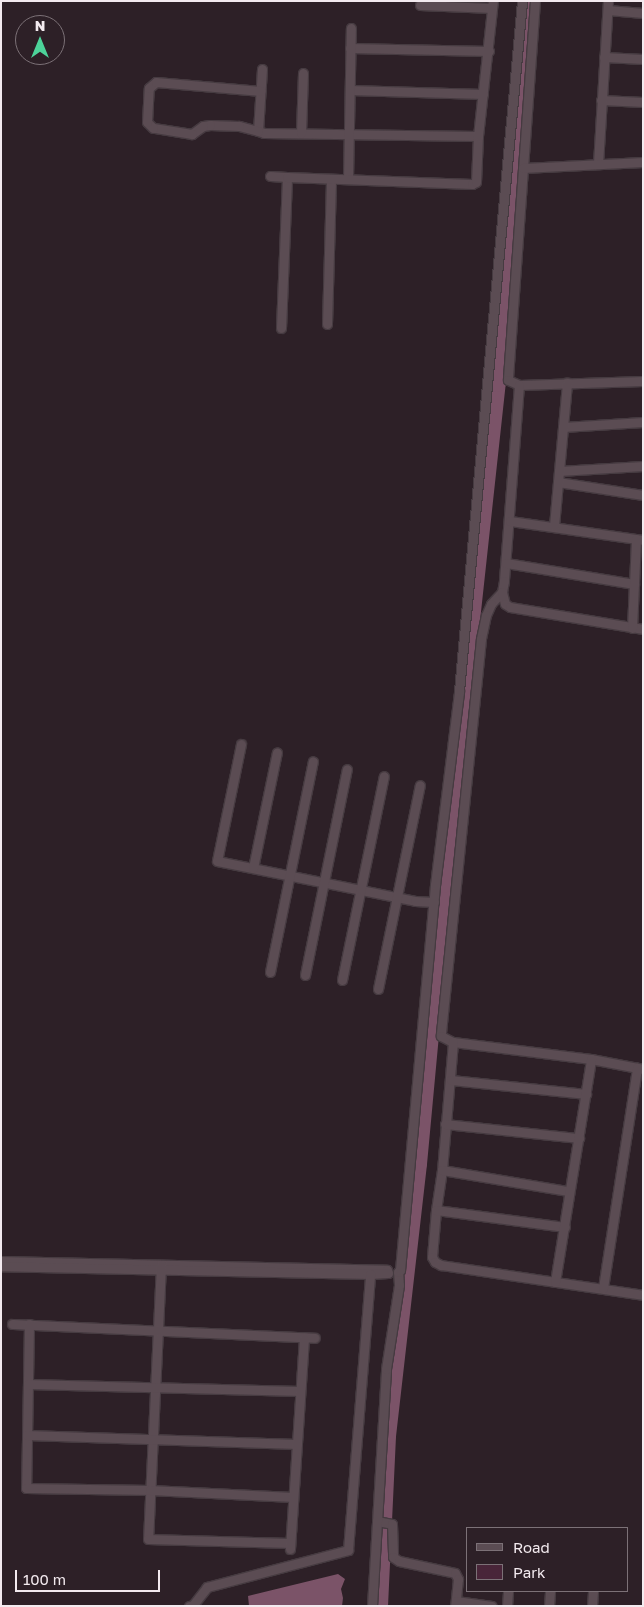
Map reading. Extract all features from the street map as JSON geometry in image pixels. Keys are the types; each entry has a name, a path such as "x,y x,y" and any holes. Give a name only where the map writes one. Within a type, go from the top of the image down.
{"street":[{"path":"372,1606 386,1368 399,1285 398,1272 400,1270 434,902 459,691 522,1"},
{"path":"535,1 508,380 519,385 643,381"},
{"path":"270,176 472,184 476,182 478,136 493,5 420,5"},
{"path":"598,164 608,6 643,12"},
{"path":"348,179 351,28"},
{"path":"350,48 489,52"},
{"path":"604,57 643,59"},
{"path":"258,130 262,69"},
{"path":"301,133 303,74"},
{"path":"261,91 156,82 149,88 147,122 153,128 192,134 203,126 210,125 239,126 264,133 478,136"},
{"path":"350,90 483,94"},
{"path":"601,100 643,102"},
{"path":"524,168 643,162"},
{"path":"281,328 287,177"},
{"path":"327,324 331,179"},
{"path":"554,526 567,383"},
{"path":"519,385 510,521 502,592 505,604 510,607 643,629"},
{"path":"563,427 643,422"},
{"path":"559,471 643,466"},
{"path":"558,482 643,495"},
{"path":"510,521 639,540 632,628"},
{"path":"506,562 634,584"},
{"path":"502,592 488,610 481,639 441,1036 453,1042 591,1059 640,1068 603,1288"},
{"path":"241,744 217,861 397,897 434,902"},
{"path":"253,868 277,752"},
{"path":"270,972 313,760"},
{"path":"305,975 347,770"},
{"path":"342,980 384,776"},
{"path":"378,989 420,785"},
{"path":"453,1042 451,1080 444,1124 442,1170 432,1257 435,1262 442,1265 643,1295"},
{"path":"555,1282 565,1227 568,1191 579,1138 591,1059"},
{"path":"451,1080 586,1094"},
{"path":"444,1124 579,1138"},
{"path":"442,1170 568,1191"},
{"path":"436,1210 565,1227"},
{"path":"1,1261 370,1274 398,1272"},
{"path":"1,1266 387,1270 388,1272"},
{"path":"161,1267 148,1539 290,1546 304,1337"},
{"path":"189,1606 193,1605 207,1587 348,1550 370,1274"},
{"path":"12,1324 315,1338"},
{"path":"29,1324 26,1488 150,1490 293,1497"},
{"path":"28,1384 300,1390"},
{"path":"27,1435 297,1444"},
{"path":"377,1521 390,1522 393,1531 393,1557 399,1561 456,1573 458,1579 455,1603 492,1606"},
{"path":"507,1606 508,1592"},
{"path":"549,1606 550,1592"},
{"path":"592,1606 593,1592"}],"green space":[{"path":"522,1 527,1 498,369 454,777 454,806 444,884 418,1164 388,1423 379,1606 372,1606 382,1438 399,1285"}],"shaded area":[{"path":"338,1574 345,1579 341,1589 342,1606 249,1606 248,1596"}],"waterway":[{"path":"379,1606 387,1436 418,1164 444,884 454,806 454,777 497,383 527,1"}]}
